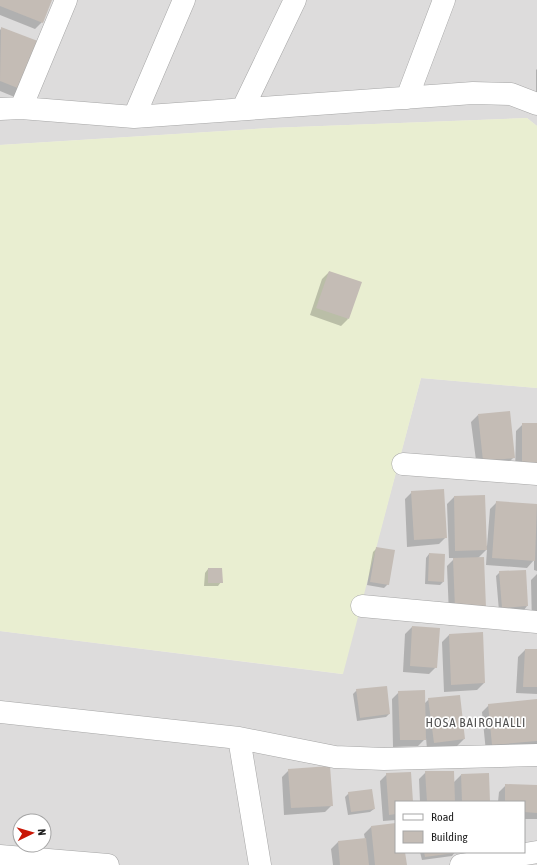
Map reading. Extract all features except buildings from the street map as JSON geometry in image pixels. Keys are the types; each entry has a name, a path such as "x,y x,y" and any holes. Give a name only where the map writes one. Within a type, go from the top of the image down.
{"street":[{"path":"66,0 10,109 134,117 243,108 472,93 511,94 537,104"},
{"path":"134,117 184,0"},
{"path":"243,108 295,0"},
{"path":"407,98 444,0"},
{"path":"403,464 537,474"},
{"path":"362,606 537,622"},
{"path":"0,712 239,738 335,757 384,759 537,755"},
{"path":"239,738 260,865"},
{"path":"461,865 537,852"},
{"path":"0,856 108,865"}],"shaded area":[{"path":"0,0 537,0 537,126 527,118 270,128 0,145"},
{"path":"421,378 537,388 537,865 0,865 0,631 342,674"}],"green space":[{"path":"527,118 537,126 537,388 421,378 343,674 0,631 0,145 270,128"}],"district":[{"name":"HOSA BAIROHALLI","path":"476,722"}]}
